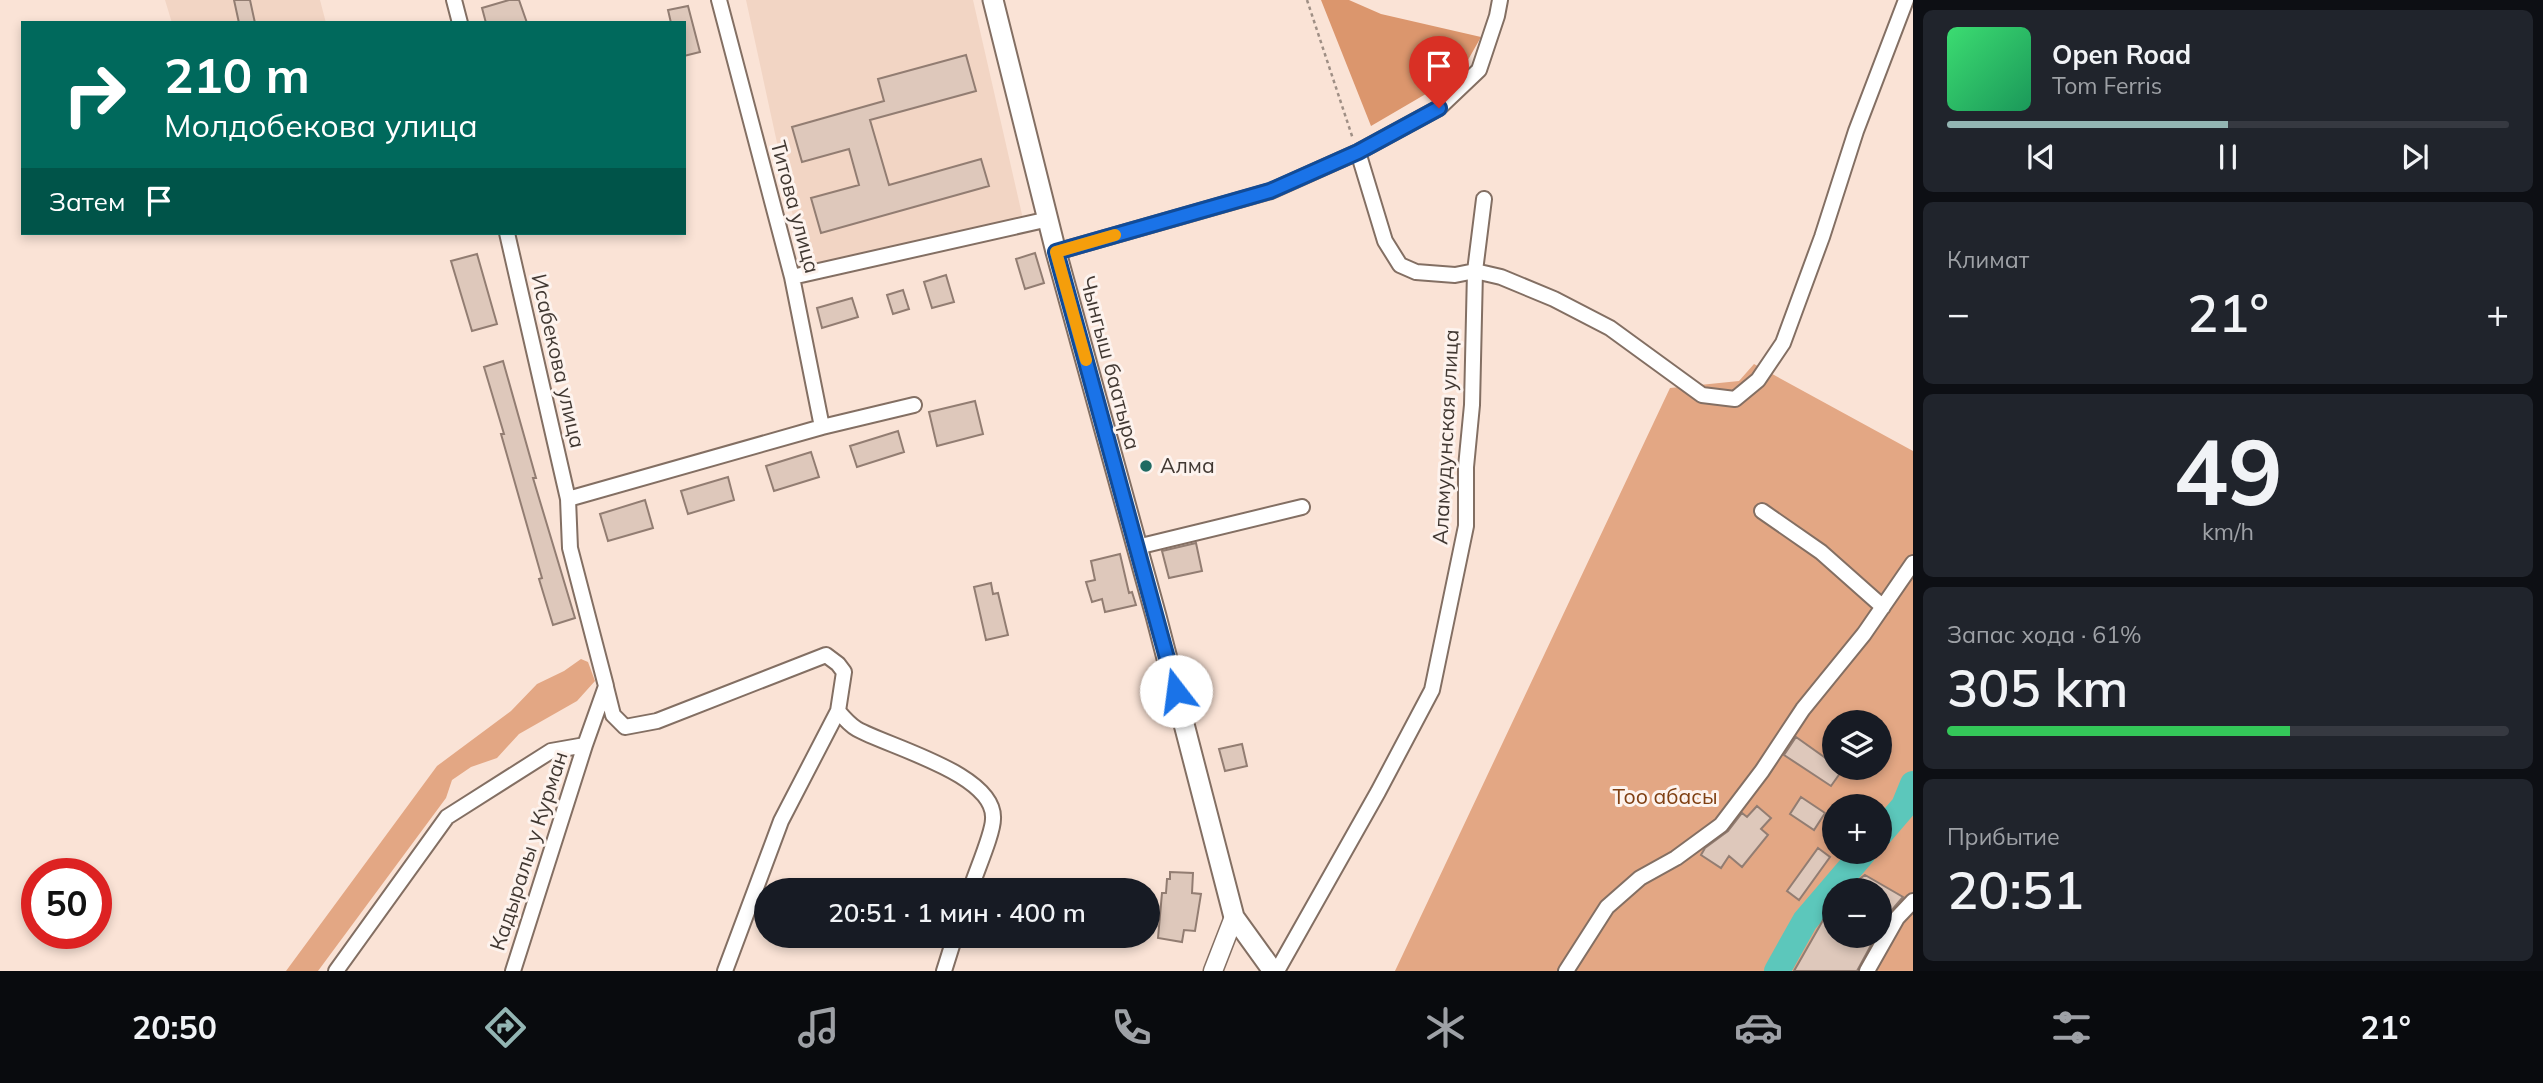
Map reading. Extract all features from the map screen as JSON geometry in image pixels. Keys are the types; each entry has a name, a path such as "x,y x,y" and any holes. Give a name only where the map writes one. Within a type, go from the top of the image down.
{"main road":[{"name":"Чынгыш баатыра","path":"993,0 1056,252 1234,917 1275,971"}],"street":[{"path":"454,0 459,21"},
{"name":"Титова улица","path":"719,0 792,277 821,427"},
{"path":"1056,252 1270,191 1358,152 1439,108 1479,70 1500,0"},
{"path":"1358,152 1385,241 1400,265 1416,272 1455,275 1475,271 1501,277 1554,299 1610,328 1702,395 1735,399 1758,380 1783,343 1822,237 1856,131 1906,0"},
{"name":"Аламудунская улица","path":"1275,971 1378,792 1432,690 1466,526 1475,271 1484,199"},
{"path":"792,277 1049,219"},
{"name":"Исабекова улица","path":"507,235 568,499 570,548 613,715 625,727 657,721 826,654 844,672 838,711"},
{"path":"568,499 821,427 914,405"},
{"path":"1137,547 1302,508"},
{"path":"1762,511 1821,552 1883,607"},
{"path":"1566,971 1606,907 1640,878 1676,858 1721,825 1762,771 1803,709 1864,634 1913,564"},
{"name":"Кадыралы у Курман","path":"513,971 606,686"},
{"path":"725,971 781,821 838,711 855,729 910,750 979,788 992,804 993,821 974,878"},
{"path":"336,971 447,817 551,751 585,745"},
{"path":"1867,971 1897,918 1913,901"},
{"path":"1213,971 1234,917"},
{"path":"944,971 951,948"}],"path":[{"path":"1307,0 1358,152"}],"shaded area":[{"path":"165,0 320,0 325,21 171,21"},
{"path":"746,0 973,0 1023,219 804,267"},
{"path":"1321,0 1349,0 1381,14 1481,37 1460,74 1371,126"}],"green space":[{"name":"Тоо абасы","path":"1754,364 1913,451 1913,971 1395,971 1670,388 1739,381"},
{"path":"581,659 588,662 595,681 577,701 519,734 497,758 471,767 452,780 446,798 318,971 286,971 437,766 511,711 537,684"}],"building":[{"path":"234,0 250,0 255,21 239,21"},
{"path":"509,0 519,0 526,21 485,21 482,8"},
{"path":"688,6 700,52 686,56 686,21 671,21 668,10"},
{"path":"966,55 976,91 870,120 889,185 981,159 989,186 821,233 811,198 859,185 849,149 802,162 792,127 884,101 878,79"},
{"path":"1035,253 1044,283 1025,289 1016,259"},
{"path":"477,254 497,324 472,331 451,261"},
{"path":"946,275 954,302 932,308 924,282"},
{"path":"903,290 909,309 893,314 887,295"},
{"path":"852,298 858,317 822,328 817,308"},
{"path":"503,361 536,478 533,478 575,618 553,625 484,367"},
{"path":"975,401 983,434 937,446 929,412"},
{"path":"898,431 904,452 857,467 850,446"},
{"path":"811,452 819,477 774,491 766,466"},
{"path":"728,477 734,500 688,514 681,491"},
{"path":"645,500 653,528 608,541 600,514"},
{"path":"1196,543 1202,571 1169,578 1162,551"},
{"path":"1120,554 1129,593 1132,592 1136,605 1105,612 1102,599 1092,602 1086,582 1095,580 1091,561"},
{"path":"991,583 993,594 998,593 1008,635 986,640 974,587"},
{"path":"1796,737 1822,755 1822,780 1835,780 1831,786 1784,755"},
{"path":"1242,744 1247,766 1225,771 1219,749"},
{"path":"1801,797 1822,811 1822,818 1814,830 1790,814"},
{"path":"1757,806 1771,818 1761,829 1768,835 1742,867 1729,856 1721,868 1701,855 1705,848 1728,831 1742,813 1747,817"},
{"path":"1818,848 1822,851 1822,864 1825,864 1799,900 1787,891"},
{"path":"1170,872 1193,873 1192,893 1201,894 1195,931 1184,930 1182,942 1160,938 1162,893 1166,893 1167,879 1170,879"},
{"path":"1892,891 1903,897 1892,910"},
{"path":"1822,922 1822,948 1869,948 1857,971 1794,971"}],"waterway":[{"path":"1892,820 1904,806 1913,784"},
{"path":"1777,971 1805,921 1854,864"}],"slow traffic":[{"path":"1086,360 1056,252 1115,235"}],"place":[{"name":"Алма","path":"1146,466"}],"route":[{"path":"1176,691 1056,252 1270,191 1358,152 1439,108"}]}
